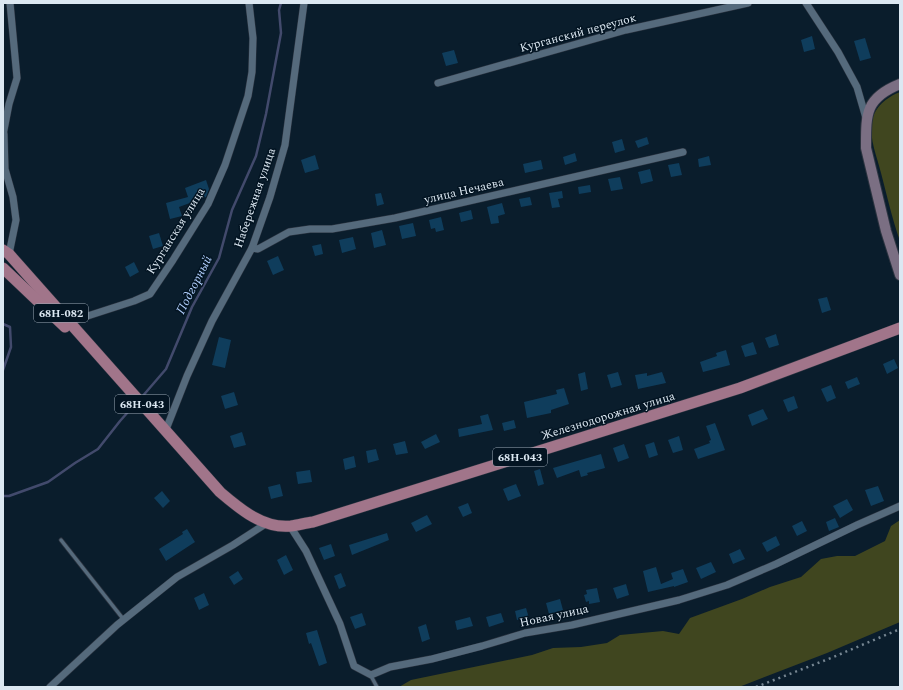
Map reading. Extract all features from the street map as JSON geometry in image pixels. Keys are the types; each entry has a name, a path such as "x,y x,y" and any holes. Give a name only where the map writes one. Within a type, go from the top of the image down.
{"main road":[{"path":"900,84 881,94 871,106 866,118 866,148 886,231 900,275"},
{"name":"68Н-082","path":"6,252 118,377"},
{"name":"68Н-082","path":"3,268 118,377"},
{"name":"Железнодорожная улица","path":"165,432 220,492 243,511 267,523 290,526 313,522 740,388 900,328"},
{"name":"68Н-043","path":"118,377 165,432"}],"street":[{"path":"6,252 16,220 13,197 5,169 4,135 9,104 17,78 10,3"},
{"name":"Курганская улица","path":"69,322 134,301 150,294 208,204 225,165 248,96 252,72 253,38 249,3"},
{"name":"Набережная улица","path":"165,432 187,376 212,321 252,248 270,197 285,145 304,3"},
{"name":"Курганский переулок","path":"438,83 626,30 748,3"},
{"path":"806,3 838,52 857,87 866,118"},
{"name":"улица Нечаева","path":"252,248 258,249 289,232 310,229 332,229 395,218 683,152"},
{"name":"Новая улица","path":"371,675 390,667 432,659 525,633 572,625 622,612 679,600 727,585 776,564 900,506"},
{"path":"50,687 124,620 177,577 233,545 267,523"},
{"path":"290,526 306,551 340,624 354,666 371,675"}],"lane":[{"path":"61,540 124,620"},
{"path":"371,675 377,687"}],"green space":[{"path":"900,92 900,241 874,148 871,128 873,117 878,107 890,97"},
{"path":"900,520 900,622 827,653 739,687 399,687 411,680 532,655 553,648 581,647 607,643 620,635 663,631 679,634 690,618 770,587 801,577 821,559 837,556 855,556 885,541 891,526"}],"building":[{"path":"812,36 815,49 804,52 801,40"},
{"path":"865,38 871,58 860,61 854,41"},
{"path":"454,50 458,63 446,66 442,53"},
{"path":"647,137 649,144 638,148 635,141"},
{"path":"622,139 625,150 615,153 612,142"},
{"path":"575,153 577,161 565,165 563,157"},
{"path":"315,155 319,169 305,173 301,160"},
{"path":"709,156 711,165 699,167 698,159"},
{"path":"541,160 543,169 525,173 523,164"},
{"path":"679,163 682,175 671,177 668,165"},
{"path":"650,169 653,181 641,184 638,172"},
{"path":"620,177 623,189 611,191 608,179"},
{"path":"206,180 209,189 206,197 179,207 182,216 170,219 166,203 188,197 185,188"},
{"path":"590,185 591,192 579,194 578,187"},
{"path":"562,191 563,198 558,199 560,207 552,208 549,193"},
{"path":"381,193 384,204 377,206 375,194"},
{"path":"530,197 532,205 521,207 519,199"},
{"path":"502,203 505,214 498,216 499,223 491,224 487,207"},
{"path":"471,210 473,219 461,222 459,213"},
{"path":"441,217 444,230 436,232 435,228 431,229 429,220"},
{"path":"413,223 416,236 402,239 399,226"},
{"path":"382,230 386,245 374,248 371,233"},
{"path":"159,233 163,246 153,249 149,236"},
{"path":"353,237 356,249 342,253 339,240"},
{"path":"321,244 323,254 315,256 312,246"},
{"path":"278,256 284,270 273,275 267,261"},
{"path":"134,262 139,272 130,277 125,267"},
{"path":"827,297 831,310 822,313 818,299"},
{"path":"776,334 779,345 769,348 765,338"},
{"path":"219,337 231,340 225,368 212,365"},
{"path":"753,342 757,354 745,357 741,346"},
{"path":"726,350 730,365 703,372 700,362 717,356 716,353"},
{"path":"894,359 898,368 887,374 883,364"},
{"path":"585,372 588,389 581,391 578,374"},
{"path":"618,372 622,385 611,388 607,375"},
{"path":"662,372 666,383 638,389 635,375 647,373 647,376"},
{"path":"857,377 860,384 848,389 845,382"},
{"path":"831,385 836,398 827,402 821,389"},
{"path":"564,388 569,404 551,410 551,413 527,418 524,402 557,394 556,390"},
{"path":"234,392 238,405 225,409 221,396"},
{"path":"794,396 798,408 788,412 783,400"},
{"path":"763,409 768,419 752,426 748,415"},
{"path":"488,414 493,430 459,437 458,429 482,424 480,416"},
{"path":"514,420 516,428 504,431 502,423"},
{"path":"715,423 725,450 698,459 694,449 710,443 709,441 711,440 706,426"},
{"path":"242,432 246,445 234,448 230,436"},
{"path":"436,434 440,442 425,449 421,442"},
{"path":"679,436 683,450 673,453 668,440"},
{"path":"405,441 408,453 396,455 393,444"},
{"path":"654,442 658,455 649,458 645,445"},
{"path":"624,444 629,458 618,462 613,448"},
{"path":"376,449 379,460 368,463 366,451"},
{"path":"601,454 605,468 587,473 588,475 581,477 579,470 557,478 553,468"},
{"path":"354,456 356,467 345,470 343,459"},
{"path":"540,469 544,484 538,486 534,471"},
{"path":"310,470 312,482 298,484 296,472"},
{"path":"280,484 283,496 271,499 268,487"},
{"path":"516,484 521,496 508,501 503,489"},
{"path":"878,486 884,501 871,506 865,490"},
{"path":"162,491 170,501 163,508 154,498"},
{"path":"847,499 853,510 840,518 833,506"},
{"path":"468,503 472,513 463,517 458,507"},
{"path":"427,515 432,524 416,532 411,523"},
{"path":"835,518 839,527 829,531 826,522"},
{"path":"802,521 807,531 797,536 792,526"},
{"path":"187,529 195,542 166,561 159,549 183,534 182,532"},
{"path":"387,533 389,540 352,555 349,545"},
{"path":"776,536 780,545 767,552 762,543"},
{"path":"331,544 335,556 324,560 319,548"},
{"path":"740,549 745,559 733,564 729,554"},
{"path":"286,555 293,570 284,575 277,560"},
{"path":"711,562 716,572 701,579 696,568"},
{"path":"656,567 661,584 673,579 671,573 683,569 688,582 674,587 648,592 643,571"},
{"path":"238,571 243,579 234,585 229,577"},
{"path":"341,573 346,586 339,589 334,576"},
{"path":"626,584 629,595 617,599 613,588"},
{"path":"597,588 600,602 589,604 589,601 586,602 584,595 587,594 586,590"},
{"path":"204,593 209,605 199,610 194,598"},
{"path":"560,599 563,610 549,614 546,603"},
{"path":"526,608 529,618 517,620 515,611"},
{"path":"362,613 366,625 355,629 350,617"},
{"path":"501,613 504,622 489,627 486,617"},
{"path":"470,617 473,626 457,630 455,621"},
{"path":"426,624 430,639 422,642 418,627"},
{"path":"317,630 327,663 319,666 311,643 309,644 306,633"}],"waterway":[{"name":"Подгорный","path":"141,398 166,369 192,307 219,258 232,210 256,156 266,114 281,33 279,10 281,3"},
{"name":"Подгорный","path":"3,324 10,327 11,347 3,370"},
{"name":"Подгорный","path":"3,496 9,496 48,482 98,449 136,403"}],"railway":[{"path":"756,687 900,629"}]}
